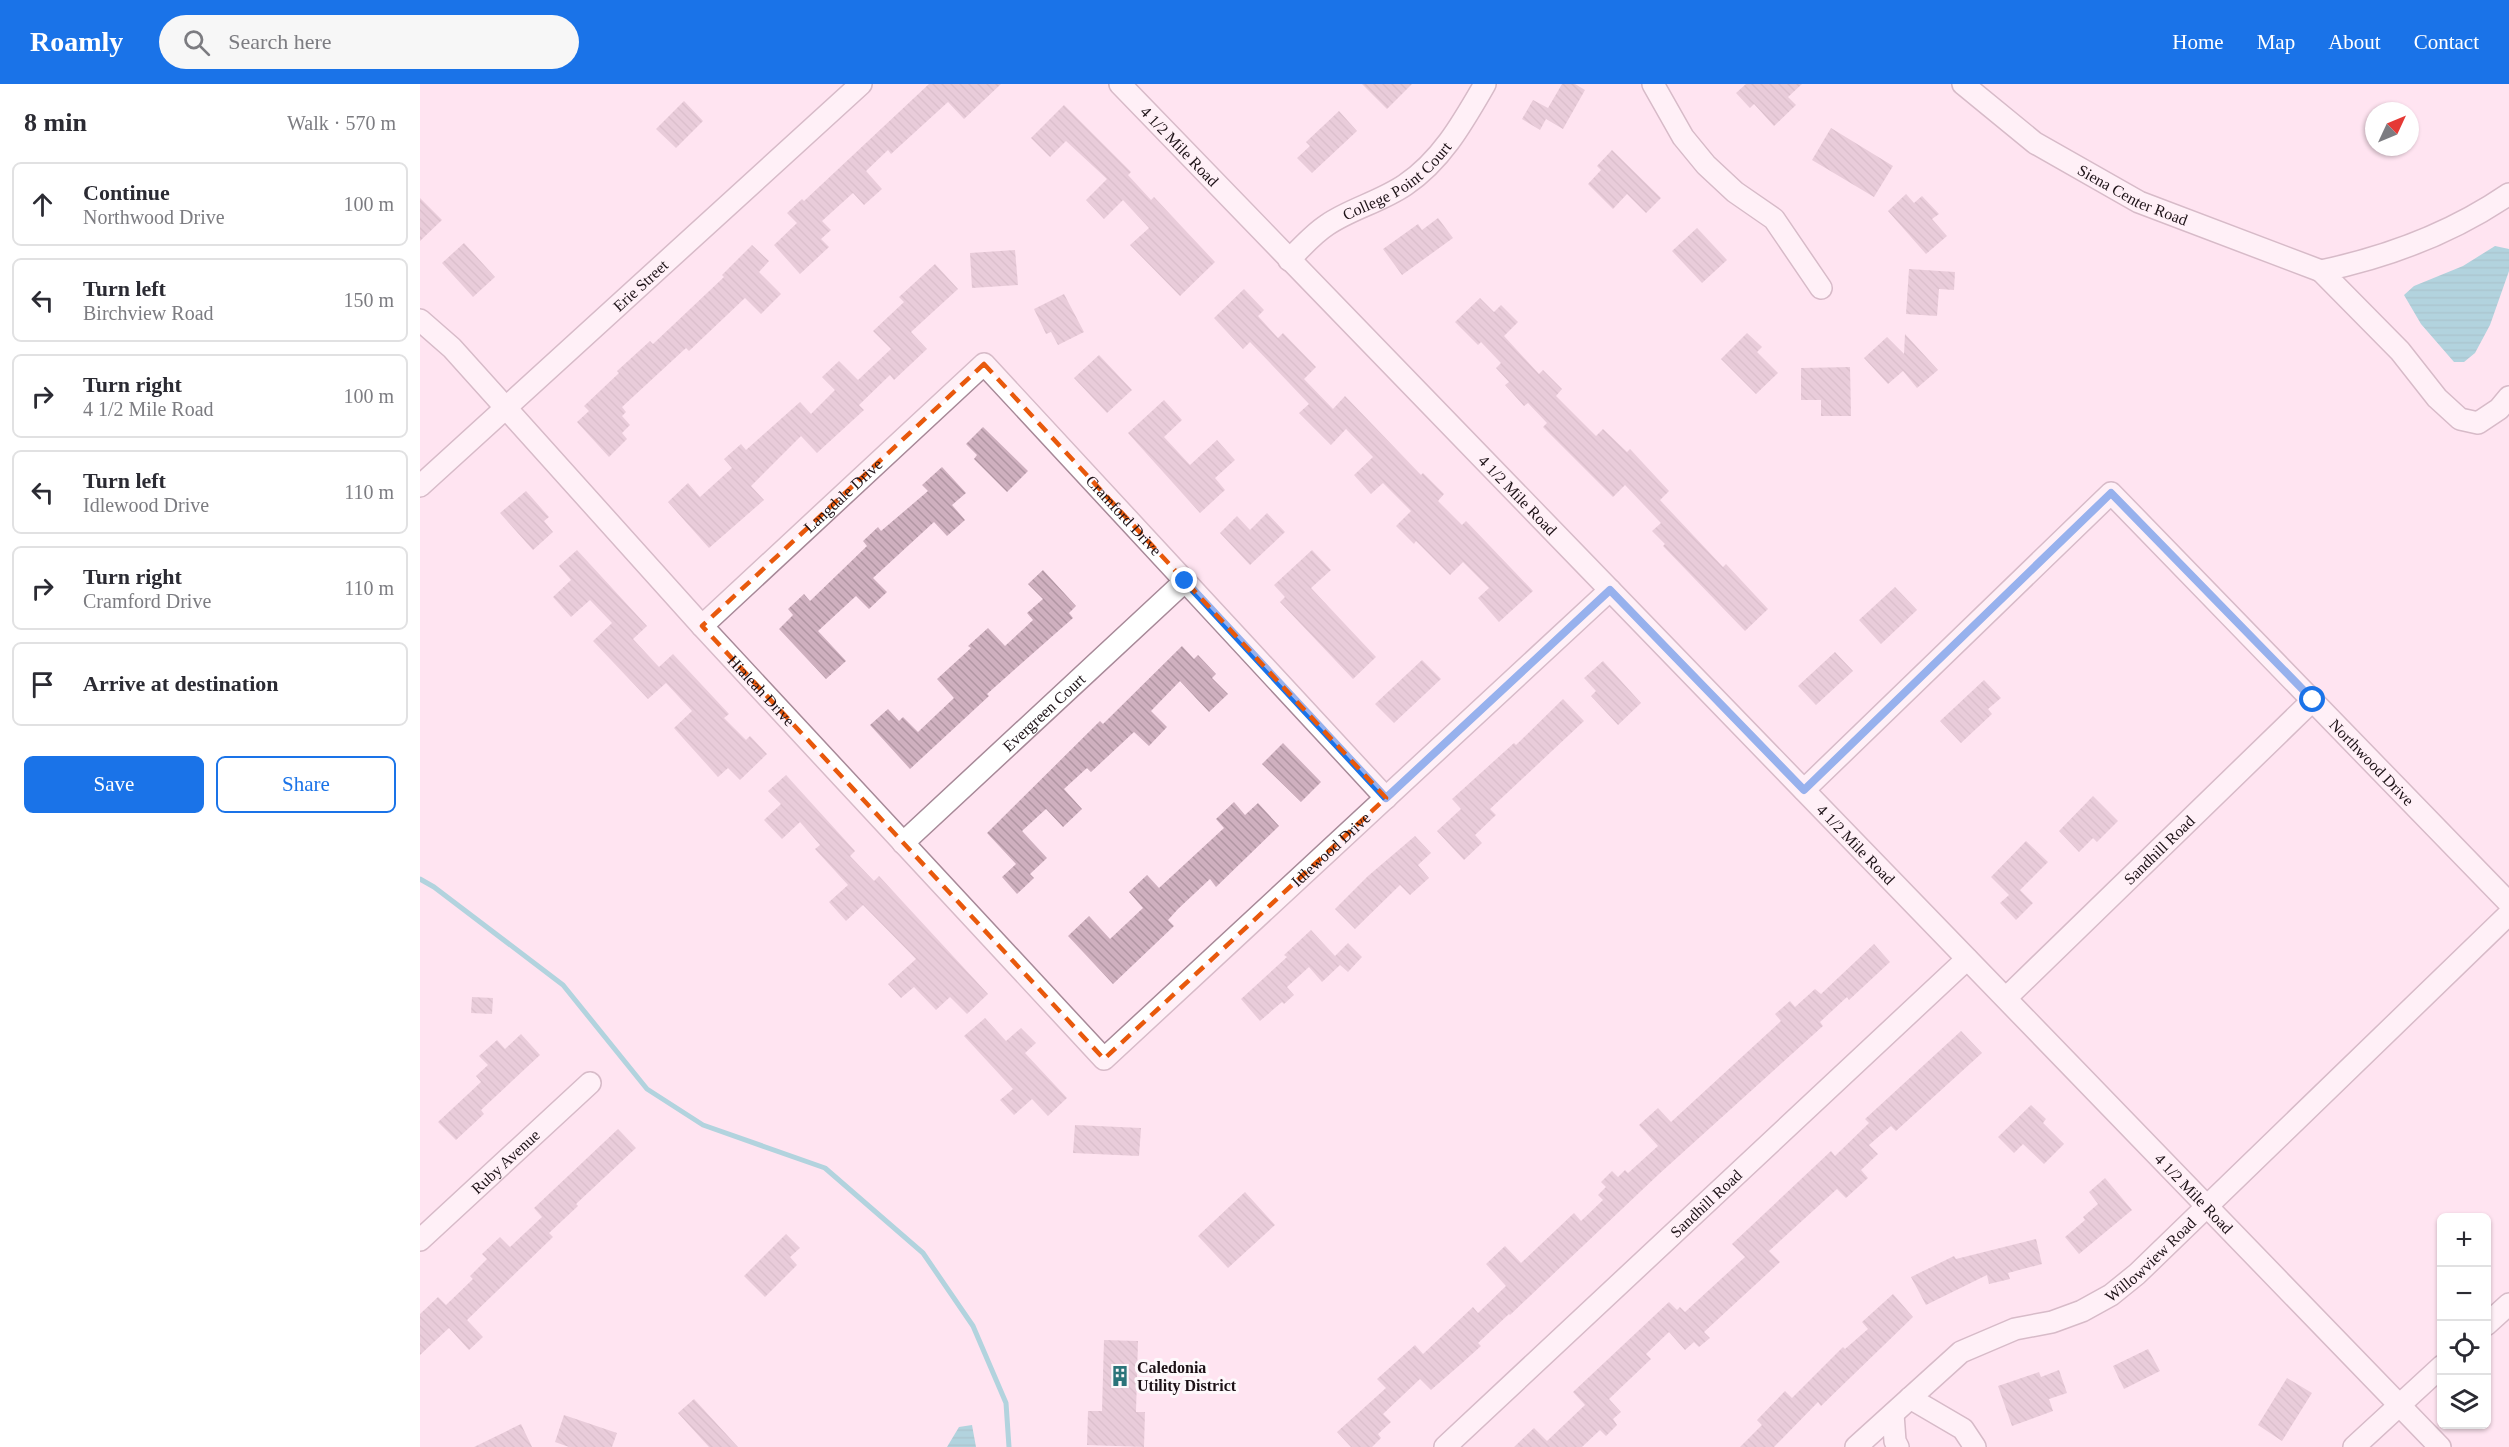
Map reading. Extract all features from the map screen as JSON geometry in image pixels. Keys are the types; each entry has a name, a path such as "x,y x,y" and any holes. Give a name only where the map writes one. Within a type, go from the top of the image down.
{"street":[{"name":"Erie Street","path":"420,486 861,84"},
{"name":"4 1/2 Mile Road","path":"1120,84 2440,1447"},
{"name":"College Point Court","path":"1289,260 1326,225 1377,202 1406,184 1429,165 1449,143 1485,84"},
{"path":"1653,84 1683,137 1706,165 1735,192 1774,219 1821,288"},
{"name":"Siena Center Road","path":"1963,84 2035,143 2139,202 2321,271 2400,351 2437,398 2460,419 2478,423 2499,409 2509,396"},
{"path":"2321,271 2364,262 2451,229 2509,194"},
{"name":"Hialeah Drive","path":"420,320 452,348 702,626 1104,1059"},
{"name":"Cramford Drive","path":"984,364 1386,798"},
{"name":"Langdale Drive","path":"702,626 984,364"},
{"name":"Northwood Drive","path":"1804,790 2111,493 2509,903"},
{"name":"Evergreen Court","path":"903,843 1185,581"},
{"name":"Idlewood Drive","path":"1104,1059 1610,590"},
{"name":"Sandhill Road","path":"2006,998 2313,700"},
{"name":"Willowview Road","path":"1856,1447 1961,1352 2015,1329 2052,1322 2082,1311 2111,1295 2137,1274 2509,914"},
{"name":"Sandhill Road","path":"1445,1447 1967,959"},
{"name":"Ruby Avenue","path":"420,1240 590,1083"},
{"path":"2491,1321 2509,1304"},
{"path":"2354,1447 2437,1371"},
{"path":"1910,1398 1963,1429 1975,1447"},
{"path":"1893,1414 1895,1441 1898,1447"}],"highlighted area":[{"path":"984,364 1386,798 1104,1059 702,626"}],"water":[{"path":"2495,246 2509,249 2509,271 2490,325 2475,353 2464,362 2454,362 2421,324 2404,295 2414,286 2463,266"},
{"path":"972,1425 976,1447 947,1447 959,1427"}],"building":[{"path":"929,84 1001,84 964,119 948,102 891,154 888,150 866,171 882,189 864,205 853,193 822,221 831,230 821,239 829,247 800,274 774,245 797,223 787,213 802,199 804,201"},
{"path":"1362,84 1412,84 1387,109"},
{"path":"1562,84 1575,84 1585,90 1563,129 1546,119 1540,130 1522,119 1533,100 1548,108"},
{"path":"1746,84 1802,84 1788,97 1796,105 1774,126 1754,104 1750,108 1736,93"},
{"path":"684,101 703,121 676,148 656,129"},
{"path":"1064,105 1131,172 1128,175 1151,200 1154,197 1215,262 1180,296 1130,245 1149,228 1123,200 1104,219 1086,200 1107,179 1066,141 1050,157 1031,138"},
{"path":"1339,111 1357,131 1312,173 1297,158 1310,146 1306,142"},
{"path":"1831,128 1893,166 1874,197 1812,160"},
{"path":"1612,150 1661,198 1646,213 1627,194 1613,209 1588,184 1601,170 1597,166"},
{"path":"1906,194 1914,203 1922,196 1939,214 1932,219 1947,236 1926,254 1888,211"},
{"path":"420,198 442,220 420,241"},
{"path":"1438,218 1453,238 1402,275 1383,249 1418,224 1422,230"},
{"path":"1697,228 1727,260 1702,283 1672,251"},
{"path":"464,243 495,277 473,297 442,263"},
{"path":"752,245 769,261 759,272 781,294 761,314 745,298 689,351 686,348 622,407 626,412 622,416 630,425 622,433 627,439 609,457 577,422 589,411 584,406 619,373 617,371 650,341 653,344 724,277 722,275"},
{"path":"1015,250 1018,285 972,288 970,253"},
{"path":"935,264 958,289 911,332 927,349 894,380 890,375 859,405 864,410 817,453 801,436 751,486 764,500 709,548 668,502 688,483 700,497 732,468 724,459 741,444 746,450 800,402 811,414 835,390 822,377 839,361 858,380 891,349 873,331 904,302 899,297"},
{"path":"1909,269 1955,272 1954,290 1939,289 1937,316 1906,314"},
{"path":"1244,289 1264,310 1258,316 1278,338 1283,333 1316,367 1304,379 1333,409 1345,396 1421,475 1423,473 1444,494 1438,501 1462,525 1466,521 1533,591 1499,622 1478,598 1489,588 1463,562 1450,575 1416,541 1414,544 1396,526 1411,511 1383,483 1371,494 1354,475 1373,457 1346,429 1331,445 1299,413 1309,404 1250,342 1243,349 1214,318"},
{"path":"1064,294 1084,332 1058,345 1051,332 1046,334 1034,309"},
{"path":"1480,298 1494,312 1501,305 1518,322 1504,336 1539,374 1543,370 1562,389 1556,396 1596,436 1603,429 1627,452 1630,449 1669,491 1660,500 1723,567 1726,564 1768,609 1745,631 1663,546 1665,544 1652,531 1661,523 1625,485 1613,497 1543,427 1547,423 1528,403 1524,406 1505,385 1509,382 1496,368 1501,363 1481,342 1478,345 1455,322"},
{"path":"1747,333 1762,347 1757,352 1778,373 1756,394 1721,359"},
{"path":"1905,334 1938,370 1917,388 1903,371 1888,384 1864,358 1887,337 1904,354"},
{"path":"1099,355 1132,390 1107,413 1074,378"},
{"path":"1850,367 1851,416 1821,416 1821,400 1801,400 1801,368"},
{"path":"1164,400 1182,420 1164,437 1190,465 1217,440 1235,460 1215,478 1225,490 1200,513 1128,433"},
{"path":"983,427 1028,471 1007,492 974,459 977,455 966,444"},
{"path":"942,467 966,493 952,505 965,520 947,536 934,522 873,578 887,592 869,609 856,596 818,631 846,661 826,679 779,629 793,615 788,609 804,594 810,601 867,546 863,541 878,527 881,531 928,491 922,485"},
{"path":"526,491 549,517 544,521 553,532 533,550 500,513"},
{"path":"1267,513 1285,532 1250,565 1220,533 1237,516 1250,530"},
{"path":"577,550 647,626 633,639 659,667 673,654 729,714 724,718 746,740 750,736 767,754 740,780 728,768 718,777 674,728 692,711 666,683 648,699 593,641 612,623 590,600 571,617 553,597 571,580 559,566"},
{"path":"1312,550 1331,570 1311,588 1376,657 1353,679 1280,602 1285,597 1274,585"},
{"path":"1043,570 1076,606 1069,613 1073,618 987,694 989,696 910,769 870,725 888,709 899,721 903,717 918,732 954,698 937,679 971,648 968,646 988,628 1005,646 1033,620 1027,613 1043,599 1028,584"},
{"path":"1895,587 1917,610 1881,644 1859,620"},
{"path":"1182,646 1194,659 1198,655 1216,674 1212,678 1228,694 1209,712 1180,681 1151,711 1167,727 1149,746 1134,732 1091,772 1087,768 1064,789 1082,809 1063,827 1046,809 1022,831 1047,858 1030,874 1034,878 1017,894 1002,877 1016,864 987,833 1100,721 1103,724"},
{"path":"1835,652 1853,671 1816,705 1798,686"},
{"path":"1422,660 1441,679 1394,723 1375,704"},
{"path":"1603,661 1641,703 1618,725 1591,696 1596,691 1584,678"},
{"path":"1984,680 2001,698 1988,709 1992,714 1961,743 1940,721"},
{"path":"1563,699 1584,721 1490,809 1496,815 1475,835 1482,843 1464,860 1437,831 1461,809 1452,799 1514,743 1516,745"},
{"path":"1283,743 1321,782 1301,802 1262,764"},
{"path":"786,775 855,851 850,856 874,881 879,876 988,994 967,1014 950,997 936,1010 914,987 901,998 888,984 916,959 863,905 846,921 829,902 848,885 815,849 820,845 800,822 782,839 764,820 781,804 768,791"},
{"path":"2093,796 2118,821 2097,842 2093,838 2079,852 2059,831"},
{"path":"1234,802 1245,815 1258,803 1279,826 1216,887 1210,879 1178,909 1168,920 1174,926 1113,984 1068,936 1089,916 1110,939 1143,908 1129,892 1147,875 1159,888 1224,828 1216,819"},
{"path":"1415,836 1431,853 1418,865 1429,878 1410,895 1400,885 1355,929 1335,909 1368,876"},
{"path":"2026,841 2048,862 2020,890 2033,903 2016,920 2000,903 2009,895 1991,877"},
{"path":"1311,930 1335,956 1348,943 1362,957 1348,972 1340,965 1322,982 1309,967 1287,987 1294,995 1260,1021 1241,999 1287,957 1284,955"},
{"path":"1874,944 1890,962 1849,1000 1847,997 1820,1022 1823,1026 1509,1314 1478,1343 1481,1346 1461,1364 1431,1390 1420,1379 1383,1414 1391,1422 1378,1434 1381,1438 1372,1447 1351,1447 1337,1432 1386,1388 1377,1379 1415,1345 1423,1354 1473,1307 1478,1313 1506,1286 1486,1264 1505,1246 1521,1263 1574,1213 1581,1221 1603,1200 1598,1195 1606,1187 1601,1182 1612,1171 1618,1177 1625,1170 1628,1173 1658,1146 1639,1125 1658,1108 1671,1122 1781,1021 1775,1014 1790,1001 1795,1007 1815,989 1821,994"},
{"path":"472,997 493,998 492,1014 471,1013"},
{"path":"985,1018 1006,1041 1021,1028 1036,1043 1025,1053 1067,1098 1048,1116 1032,1099 1014,1115 1000,1100 1013,1089 964,1036"},
{"path":"1961,1031 1982,1053 1896,1131 1891,1126 1869,1145 1878,1154 1861,1170 1868,1178 1846,1198 1837,1189 1769,1251 1780,1262 1704,1332 1710,1338 1699,1347 1694,1342 1685,1350 1669,1332 1646,1354 1651,1359 1609,1399 1621,1412 1613,1419 1617,1425 1606,1436 1600,1430 1582,1447 1514,1447 1534,1428 1547,1441 1585,1405 1573,1392 1669,1302 1677,1310 1680,1307 1685,1312 1745,1257 1732,1244 1831,1151 1835,1156 1869,1123 1865,1119"},
{"path":"521,1034 540,1055 481,1110 484,1114 456,1140 438,1122 481,1082 476,1076 488,1065 479,1056 497,1040 505,1049"},
{"path":"2031,1105 2046,1119 2043,1123 2064,1144 2044,1164 2023,1144 2014,1153 1998,1137"},
{"path":"1075,1125 1141,1128 1139,1156 1073,1153"},
{"path":"618,1129 636,1148 576,1204 578,1206 549,1233 553,1237 467,1320 483,1337 469,1350 449,1328 420,1355 420,1314 438,1297 446,1305 473,1279 470,1276 487,1259 482,1254 500,1237 510,1247 542,1217 534,1208"},
{"path":"2105,1178 2132,1210 2079,1254 2065,1237 2085,1220 2083,1217 2098,1204 2089,1192"},
{"path":"1245,1192 1275,1225 1228,1268 1198,1236"},
{"path":"786,1234 800,1248 790,1257 797,1265 765,1297 744,1276"},
{"path":"2036,1239 2042,1264 2008,1273 2010,1279 1989,1284 1987,1275 1926,1305 1911,1277 1954,1256 1956,1259"},
{"path":"1893,1294 1913,1317 1821,1406 1818,1402 1774,1447 1740,1447 1762,1425 1757,1420 1785,1391 1792,1398 1843,1347 1845,1349 1868,1329 1862,1322"},
{"name":"Caledonia Utility District","path":"1104,1340 1138,1341 1136,1412 1145,1412 1144,1447 1087,1445 1088,1411 1102,1411"},
{"path":"2148,1349 2160,1371 2124,1389 2113,1366"},
{"path":"2059,1370 2067,1393 2049,1399 2053,1411 2012,1426 1998,1386 2039,1372 2041,1377"},
{"path":"2287,1378 2312,1393 2282,1441 2258,1425"},
{"path":"694,1399 738,1447 709,1447 678,1413"},
{"path":"564,1415 617,1433 612,1447 569,1447 555,1442"},
{"path":"521,1424 532,1447 474,1447"}],"waterway":[{"path":"420,879 434,887 563,985 647,1089 703,1125 825,1168 923,1253 973,1326 1006,1403 1009,1447"}],"place":[{"name":"Caledonia Utility District","path":"1120,1376"}],"route":[{"path":"1185,581 1386,798 1610,590 1804,790 2111,493 2313,700"}]}
